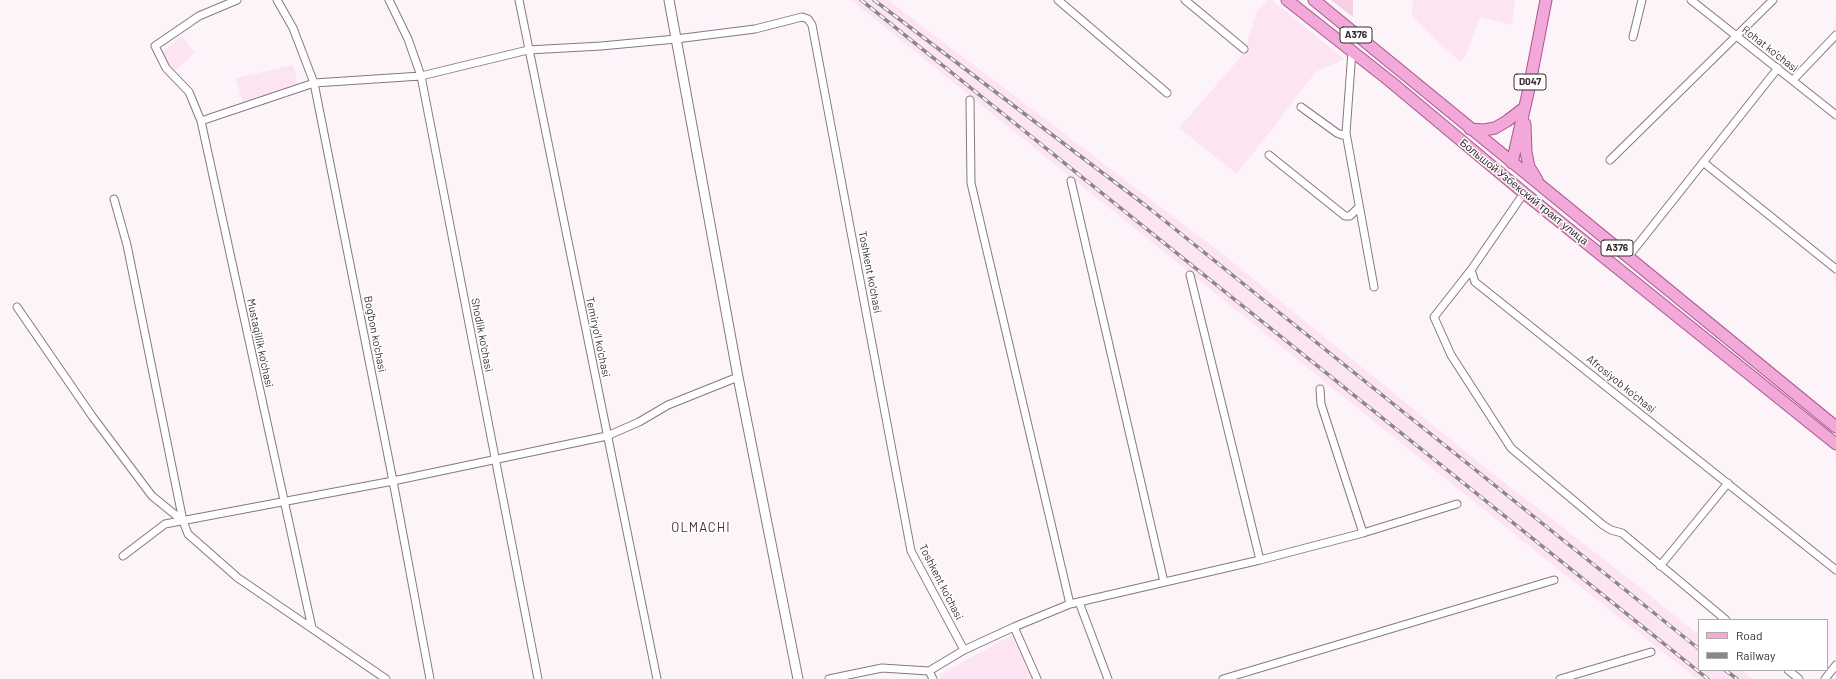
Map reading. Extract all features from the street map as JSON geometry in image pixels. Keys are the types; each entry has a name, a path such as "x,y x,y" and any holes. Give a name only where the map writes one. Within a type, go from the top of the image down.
{"main road":[{"name":"Большой Узбекский тракт улица","path":"1287,0 1352,51 1524,193 1836,444"},
{"name":"Большой Узбекский тракт улица","path":"1314,0 1836,427"},
{"name":"D047","path":"1512,163 1546,0"},
{"path":"1470,129 1484,130 1495,128 1507,122 1525,104"},
{"name":"D047","path":"1525,104 1526,152 1529,167 1540,186"}],"street":[{"name":"Bog'bon ko'chasi","path":"277,0 293,28 314,83 393,481 430,679"},
{"name":"Shodlik ko'chasi","path":"389,0 409,40 421,76 538,679"},
{"name":"Temiryo'l ko'chasi","path":"519,0 657,679"},
{"path":"668,0 738,377 798,679"},
{"path":"1058,0 1167,93"},
{"path":"1185,0 1244,49"},
{"path":"1633,37 1642,0"},
{"name":"Rohat ko'chasi","path":"1691,0 1836,115"},
{"path":"1610,160 1773,0"},
{"name":"Mustaqillik ko'chasi","path":"234,1 199,16 156,46 169,71 189,92 201,121 312,628"},
{"name":"Toshkent ko'chasi","path":"201,121 314,83 421,76 528,50 601,46 676,39 755,29 802,17 808,19 812,24 911,551 964,650"},
{"path":"1793,80 1836,35"},
{"path":"1352,51 1346,133 1374,287"},
{"path":"1628,257 1778,68"},
{"path":"970,100 971,182 1070,604"},
{"path":"1301,107 1337,133 1342,135 1346,133"},
{"path":"1269,155 1345,216 1350,216 1359,207"},
{"path":"1704,162 1836,269"},
{"path":"1071,182 1164,582"},
{"path":"1524,193 1471,270 1434,317 1451,355 1511,448 1603,524 1611,530 1622,533 1725,619"},
{"path":"114,199 127,245 183,521 188,534 238,578 386,679"},
{"name":"Afrosiyob ko'chasi","path":"1471,270 1475,282 1836,570"},
{"path":"1190,275 1260,560"},
{"path":"16,307 92,416 152,496 183,521"},
{"path":"123,556 165,524 393,481 607,436 639,422 668,405 738,377"},
{"path":"1320,389 1321,404 1363,533"},
{"path":"1660,566 1728,483"},
{"path":"828,679 882,668 929,671 964,650 1014,626 1070,604 1260,560 1363,533 1457,504"},
{"path":"1222,679 1554,580"},
{"path":"1079,602 1108,679"},
{"path":"1014,626 1037,679"},
{"path":"1560,679 1651,652"},
{"path":"1825,679 1836,665"},
{"path":"929,671 933,679"},
{"path":"1789,671 1799,679"}],"shaded area":[{"path":"851,0 888,0 1220,252 1487,469 1698,634 1698,671 1743,671 1753,679 1697,679 1539,554"},
{"path":"1267,0 1272,0 1344,59 1316,72 1237,174 1179,128 1244,53 1257,11"},
{"path":"1331,0 1353,0 1353,17"},
{"path":"1413,0 1515,0 1512,25 1480,17 1467,53 1460,62 1412,17"},
{"path":"182,36 195,53 174,71 161,53"},
{"path":"293,65 298,84 243,104 236,78"},
{"path":"1012,635 1031,679 941,679 939,675"}],"railway":[{"path":"861,0 1698,671"},
{"path":"874,0 1145,205 1698,648"},
{"path":"1698,671 1708,679"},
{"path":"1726,671 1737,679"}],"district":[{"name":"OLMACHI","path":"701,528"}]}
